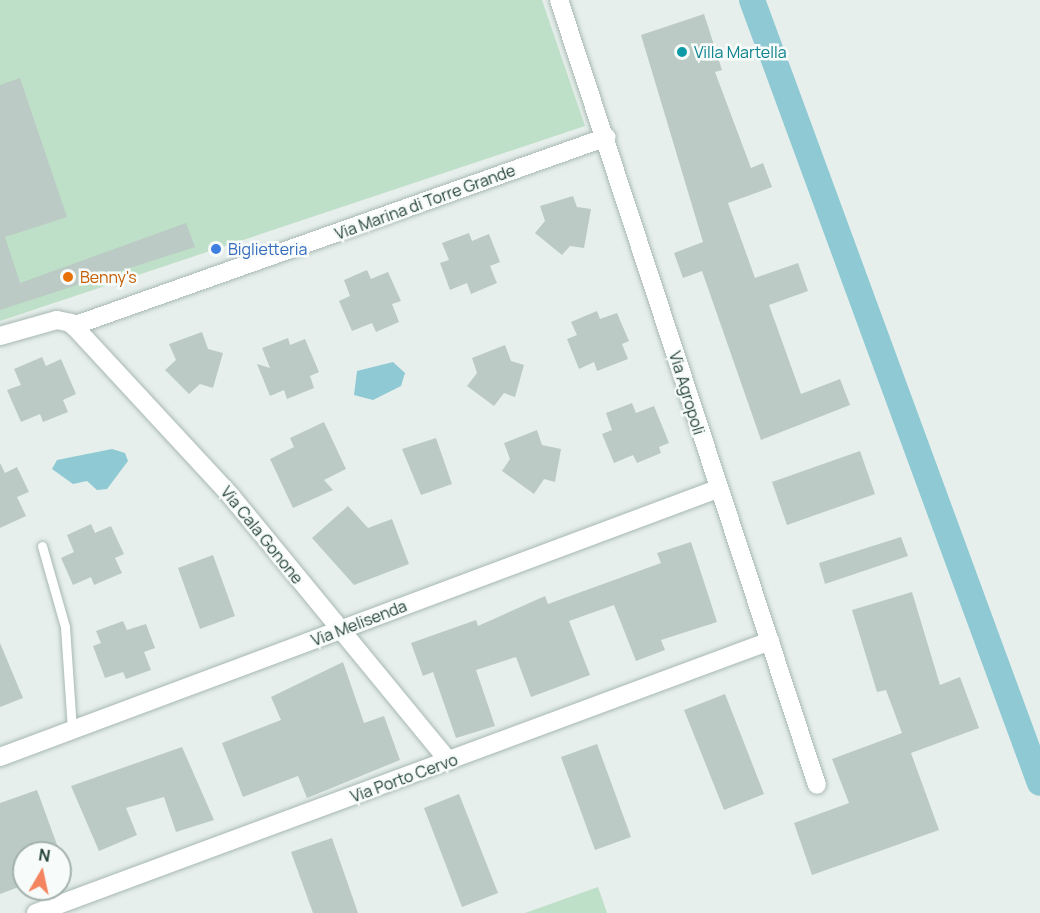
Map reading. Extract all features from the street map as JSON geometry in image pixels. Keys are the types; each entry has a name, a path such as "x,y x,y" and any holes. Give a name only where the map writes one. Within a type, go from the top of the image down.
{"street":[{"name":"Via Agropoli","path":"559,0 607,137 717,489 817,785"},
{"name":"Via Marina di Torre Grande","path":"0,336 69,323 607,137"},
{"name":"Via Cala Gonone","path":"69,323 231,496 449,761"},
{"name":"Via Melisenda","path":"0,757 717,489"},
{"name":"Via Porto Cervo","path":"36,913 770,641"}],"lane":[{"path":"42,546 65,627 72,729"}],"green space":[{"path":"0,0 542,0 585,126 0,321"},
{"path":"598,887 607,913 525,913"}],"water":[{"path":"393,362 405,373 401,386 373,400 354,395 357,371"},
{"path":"112,449 125,453 128,461 107,489 97,490 87,481 73,484 52,469 57,460"}],"building":[{"path":"704,14 722,70 715,72 751,168 763,163 772,187 728,203 755,278 798,263 808,291 769,305 801,394 840,379 850,405 761,440 702,271 683,278 674,253 703,242 641,35"},
{"path":"20,78 67,217 5,237 20,283 186,223 195,247 0,310 0,85"},
{"path":"573,196 577,207 591,209 584,248 570,246 562,255 535,233 545,221 540,206"},
{"path":"469,233 472,241 489,234 500,262 490,266 497,283 471,294 467,283 450,290 440,263 449,260 442,243"},
{"path":"367,270 371,279 388,272 401,301 392,304 399,322 376,332 372,323 352,331 339,301 350,296 344,280"},
{"path":"597,311 600,319 617,313 629,341 622,344 628,359 597,371 594,362 579,369 567,339 577,335 571,322"},
{"path":"202,332 208,349 223,353 213,388 200,384 189,394 165,370 176,360 169,344"},
{"path":"288,338 290,345 305,339 319,372 310,376 314,388 287,399 284,390 270,396 257,364 270,368 262,348"},
{"path":"505,345 511,361 524,365 515,397 504,393 494,406 467,386 477,373 472,358"},
{"path":"42,357 46,366 61,359 76,394 63,400 68,412 43,422 40,414 21,422 7,390 21,385 14,369"},
{"path":"632,403 636,413 654,406 669,443 659,447 661,453 637,463 633,455 614,463 602,434 612,430 606,413"},
{"path":"324,422 346,469 324,480 333,490 293,508 270,459 294,447 290,438"},
{"path":"537,430 542,445 561,449 555,482 544,479 534,494 502,471 510,459 504,443"},
{"path":"436,438 452,484 421,495 402,449"},
{"path":"860,451 875,494 787,525 772,482"},
{"path":"0,463 5,473 17,467 29,492 17,497 26,516 0,528"},
{"path":"348,506 368,528 392,519 409,564 354,585 312,538"},
{"path":"91,524 95,533 111,526 124,554 115,558 122,573 94,585 91,577 73,585 61,558 74,552 67,535"},
{"path":"901,537 908,556 825,584 819,563"},
{"path":"691,542 717,622 661,640 665,650 636,661 614,605 569,621 590,675 531,697 516,657 476,670 495,726 456,738 433,672 423,676 411,643 476,620 478,626 545,596 548,604 661,563 657,553"},
{"path":"213,555 235,616 200,629 178,568"},
{"path":"912,592 940,685 960,677 979,728 911,753 939,830 812,875 794,823 849,803 832,759 902,733 886,690 877,692 852,610"},
{"path":"123,621 127,630 146,624 155,648 144,652 151,670 126,679 123,672 105,678 93,646 101,643 96,631"},
{"path":"0,643 23,698 0,707"},
{"path":"343,662 364,723 384,716 400,760 307,798 298,776 243,797 222,743 281,720 271,697"},
{"path":"725,694 764,794 724,810 684,710"},
{"path":"597,744 631,837 595,850 561,757"},
{"path":"182,747 214,820 176,832 164,797 126,808 137,835 99,851 71,786"},
{"path":"37,790 56,841 12,841 12,890 0,894 0,803"},
{"path":"459,794 498,893 462,907 424,808"},
{"path":"332,838 358,913 313,913 291,852"}],"waterway":[{"path":"752,0 1040,783"}],"place":[{"name":"Villa Martella","path":"682,52"},
{"name":"Biglietteria","path":"216,249"},
{"name":"Benny's","path":"68,277"}]}
